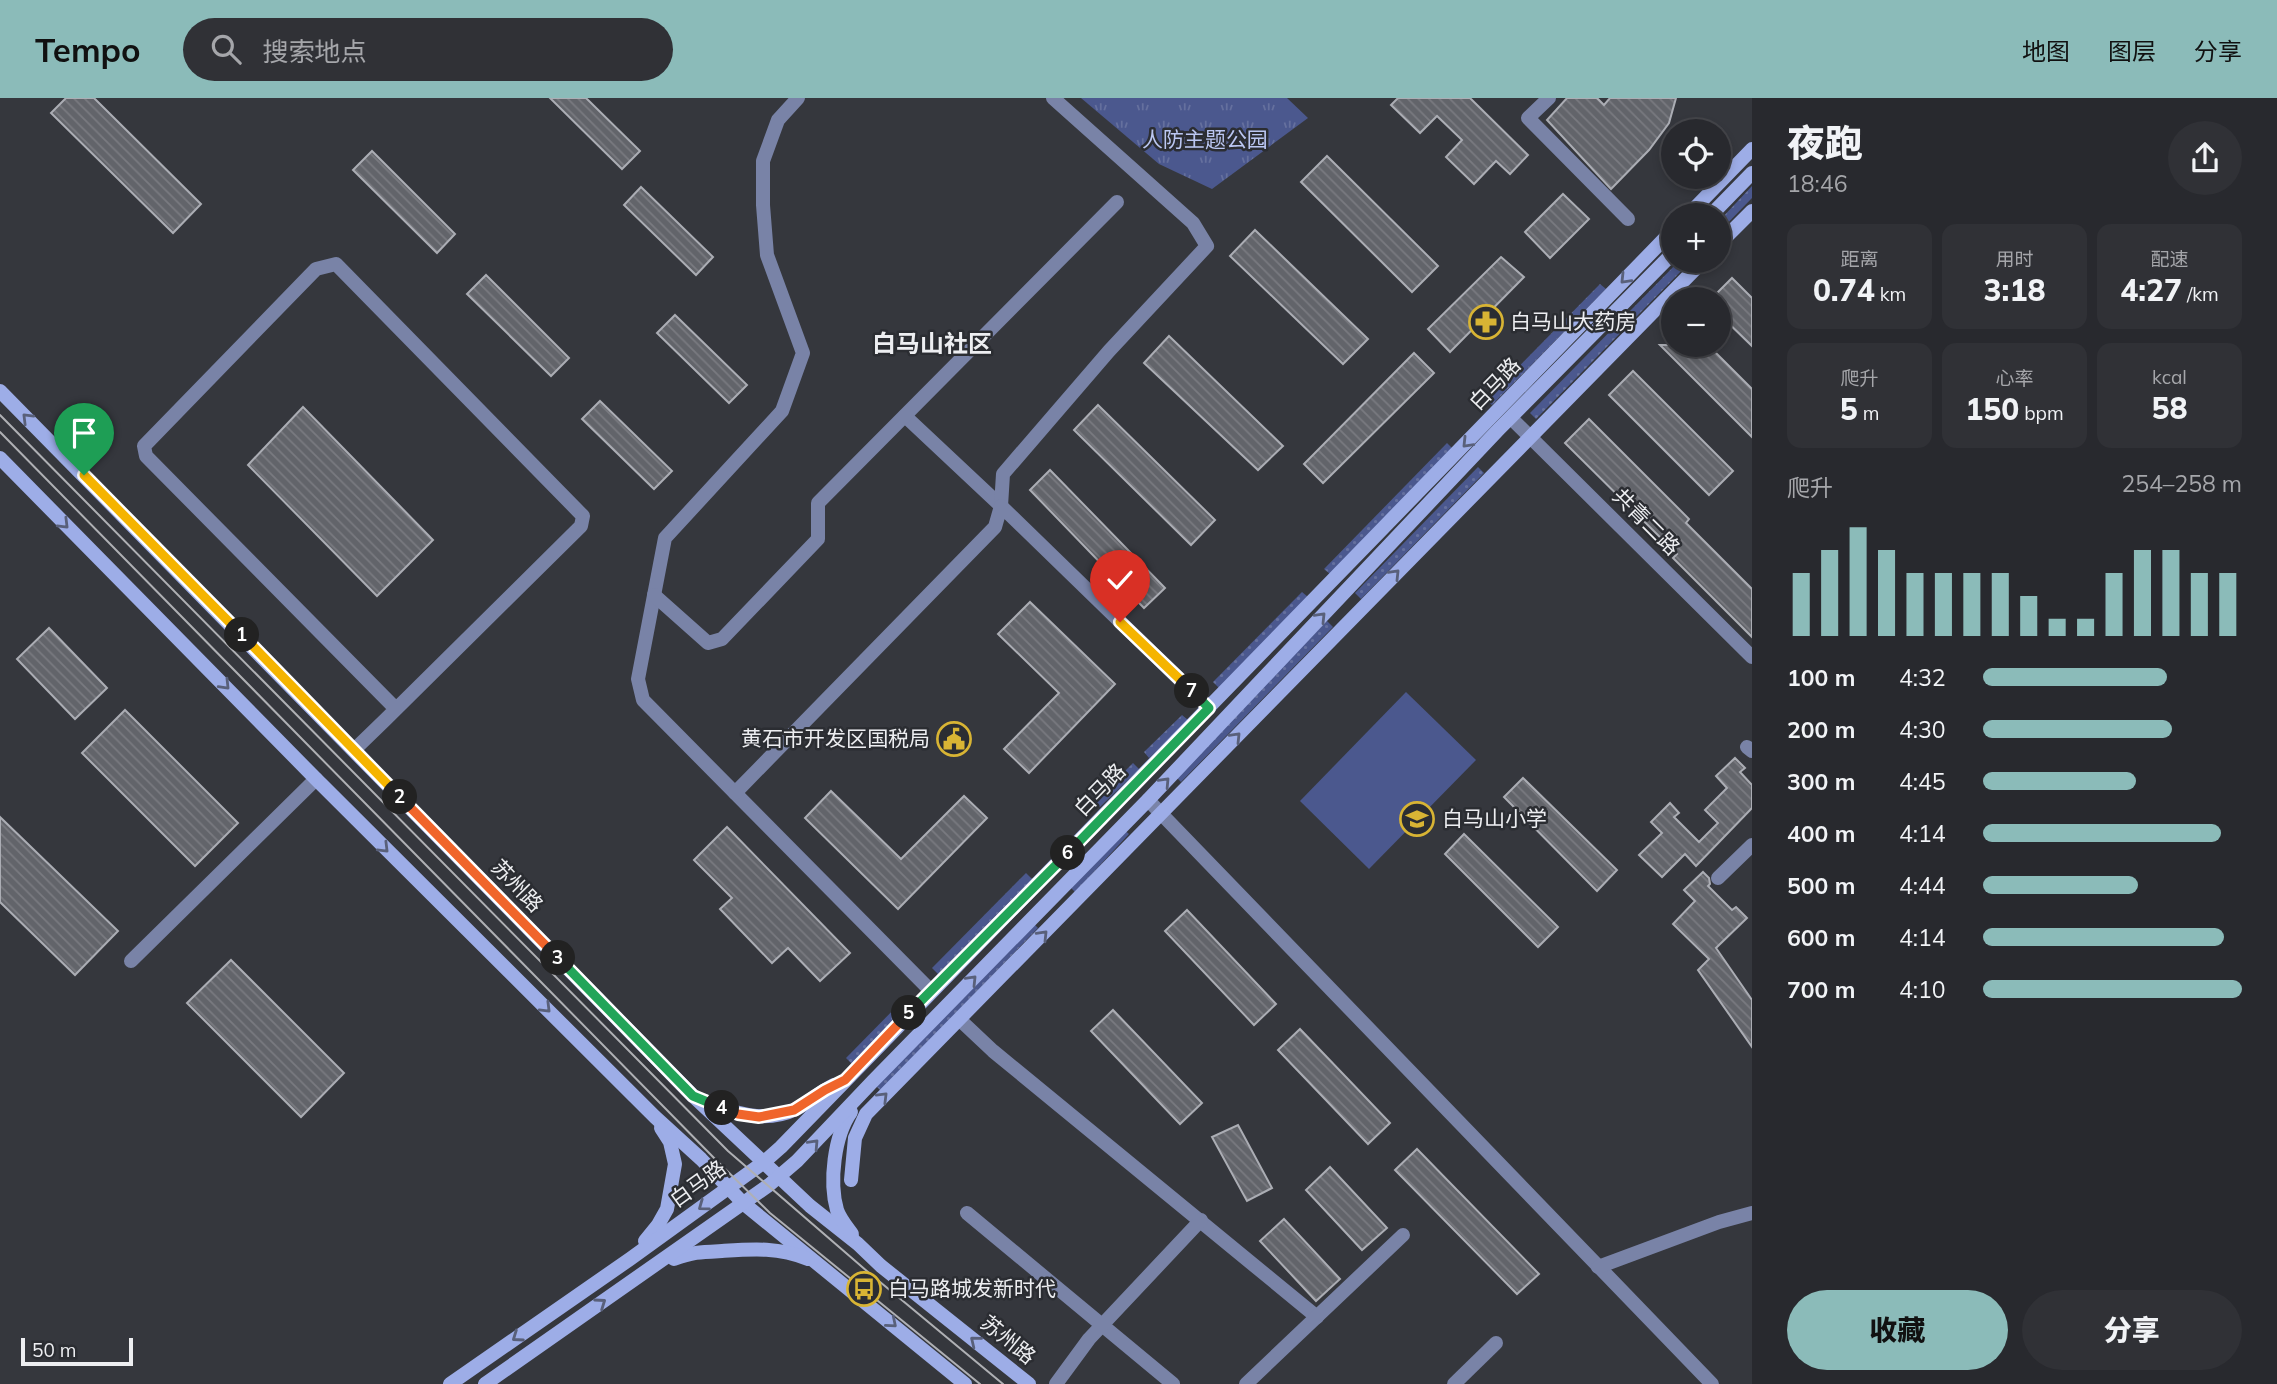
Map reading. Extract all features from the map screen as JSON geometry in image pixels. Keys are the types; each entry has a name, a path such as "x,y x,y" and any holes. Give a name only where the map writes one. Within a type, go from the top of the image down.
{"street":[{"path":"798,98 778,120 763,161 762,205 767,255 803,353 782,411 665,538 638,678 643,699 931,991"},
{"path":"735,793 995,527 1001,506 1003,474 1109,351 1207,246 1193,223 1053,98"},
{"path":"1549,98 1528,118 1628,219"},
{"path":"1699,203 1750,150"},
{"path":"1722,203 1752,173"},
{"path":"654,595 708,643 722,639 818,539 818,503 1117,202"},
{"path":"1731,232 1752,211"},
{"name":"白马路","path":"450,1384 764,1162 1661,242"},
{"path":"354,750 396,709 581,526 583,516 336,264 316,269 144,446 146,456 396,709"},
{"name":"白马路","path":"485,1384 780,1177 797,1161 1661,265"},
{"path":"851,1180 855,1138 866,1114 1691,273"},
{"name":"苏州路","path":"0,391 693,1096 810,1206 1029,1384"},
{"path":"905,416 1209,708"},
{"name":"共青二路","path":"1511,418 1752,657"},
{"path":"0,457 316,779 743,1203 965,1384"},
{"path":"131,961 316,779"},
{"path":"1148,800 1712,1384"},
{"path":"1718,878 1752,845"},
{"path":"960,1020 993,1051 1317,1317"},
{"path":"693,1096 738,1114 759,1117 794,1110 845,1080"},
{"path":"859,1244 837,1212 835,1160 846,1119 873,1081"},
{"path":"630,1259 659,1225 667,1209 675,1164 670,1142 655,1117"},
{"path":"967,1213 1173,1384"},
{"path":"1598,1267 1719,1222 1752,1213"},
{"path":"1056,1384 1103,1325 1201,1220"},
{"path":"1246,1384 1403,1235"},
{"path":"641,1275 667,1261 696,1251 748,1248 791,1252 822,1265"},
{"path":"1454,1384 1496,1343"}],"green space":[{"name":"人防主题公园","path":"1081,98 1287,98 1308,118 1212,189 1159,164"},
{"path":"1752,186 1752,198 1731,220 1731,208"},
{"path":"1667,273 1679,273 1665,287 1661,287 1661,292 1536,419 1530,413"},
{"path":"1600,284 1606,289 1492,405 1486,400"},
{"path":"1447,443 1453,449 1330,574 1324,569"},
{"path":"1478,467 1484,473 1361,599 1355,593"},
{"path":"1302,592 1308,597 1219,688 1213,682"},
{"path":"1327,621 1333,627 1181,782 1175,776"},
{"path":"1406,692 1476,760 1369,869 1300,801"},
{"path":"1182,715 1188,720 1149,758 1144,752"},
{"path":"1133,763 1139,769 1100,807 1095,801"},
{"path":"1123,829 1129,834 1075,892 1069,886"},
{"path":"1026,873 1032,879 938,974 932,968"},
{"path":"1032,922 1038,928 881,1091 875,1085"},
{"path":"906,997 912,1003 852,1064 846,1058"}],"building":[{"path":"66,98 94,98 201,204 173,233 51,113"},
{"path":"550,98 586,98 640,151 622,169"},
{"path":"1398,98 1470,98 1528,155 1510,174 1496,161 1474,184 1446,157 1462,140 1437,116 1420,133 1391,105"},
{"path":"1567,98 1597,98 1604,105 1610,98 1676,98 1670,119 1661,119 1661,134 1611,189 1547,120"},
{"path":"372,151 455,234 437,253 353,170"},
{"path":"1327,156 1438,266 1412,292 1301,182"},
{"path":"641,187 713,257 696,275 624,205"},
{"path":"1563,194 1589,219 1550,258 1525,232"},
{"path":"1255,230 1368,339 1343,364 1230,256"},
{"path":"1501,257 1524,277 1450,352 1428,329"},
{"path":"486,275 569,358 551,376 467,294"},
{"path":"1732,278 1752,298 1752,346 1731,326 1731,287 1723,287"},
{"path":"675,315 747,385 729,403 657,333"},
{"path":"1169,336 1283,446 1258,470 1144,363"},
{"path":"1414,353 1434,373 1323,483 1304,464"},
{"path":"1672,357 1720,357 1752,389 1752,437"},
{"path":"1633,371 1733,471 1709,495 1609,395"},
{"path":"600,401 672,471 654,489 582,419"},
{"path":"1098,405 1215,520 1191,545 1074,430"},
{"path":"303,407 433,540 377,596 248,465"},
{"path":"1589,419 1689,519 1686,523 1752,589 1752,637 1673,558 1677,554 1565,443"},
{"path":"1050,470 1165,588 1144,608 1030,490"},
{"path":"1030,602 1115,684 1029,773 1004,749 1059,693 998,634"},
{"path":"49,628 107,688 75,719 17,659"},
{"path":"125,710 238,823 195,866 82,753"},
{"path":"1735,758 1745,768 1740,772 1752,785 1752,808 1696,866 1685,854 1662,877 1639,855 1662,833 1651,822 1670,803 1679,813 1674,817 1699,842 1718,823 1705,810 1727,788 1716,776"},
{"path":"1523,778 1617,870 1597,891 1504,797"},
{"path":"831,791 901,859 964,796 987,818 898,909 805,818"},
{"path":"0,817 118,931 75,975 0,902"},
{"path":"727,827 850,953 820,981 788,948 772,963 720,909 732,898 694,860"},
{"path":"1464,834 1558,927 1538,947 1445,854"},
{"path":"1703,872 1709,878 1708,886 1732,910 1736,907 1747,918 1716,948 1752,1000 1752,1047 1698,970 1709,959 1673,924 1695,901 1684,890"},
{"path":"1187,910 1276,1004 1254,1025 1165,931"},
{"path":"231,960 344,1073 301,1117 187,1003"},
{"path":"1113,1010 1202,1103 1180,1124 1091,1031"},
{"path":"1300,1029 1390,1123 1368,1144 1278,1050"},
{"path":"1238,1125 1272,1188 1247,1201 1212,1137"},
{"path":"1417,1149 1539,1274 1517,1294 1395,1170"},
{"path":"1330,1167 1387,1228 1362,1250 1306,1190"},
{"path":"1284,1219 1340,1279 1316,1301 1260,1241"}],"tram line":[{"path":"0,415 728,1151 1003,1384"},
{"path":"0,432 770,1213 980,1384"}],"place":[{"name":"白马山大药房","path":"1486,322"},
{"name":"黄石市开发区国税局","path":"954,739"},
{"name":"白马山小学","path":"1417,819"},
{"name":"白马路城发新时代","path":"864,1289"}],"district":[{"name":"白马山社区","path":"932,344"}],"route":[{"path":"84,475 693,1096 738,1114 759,1117 794,1110 845,1080 1209,708 1120,622"}]}
